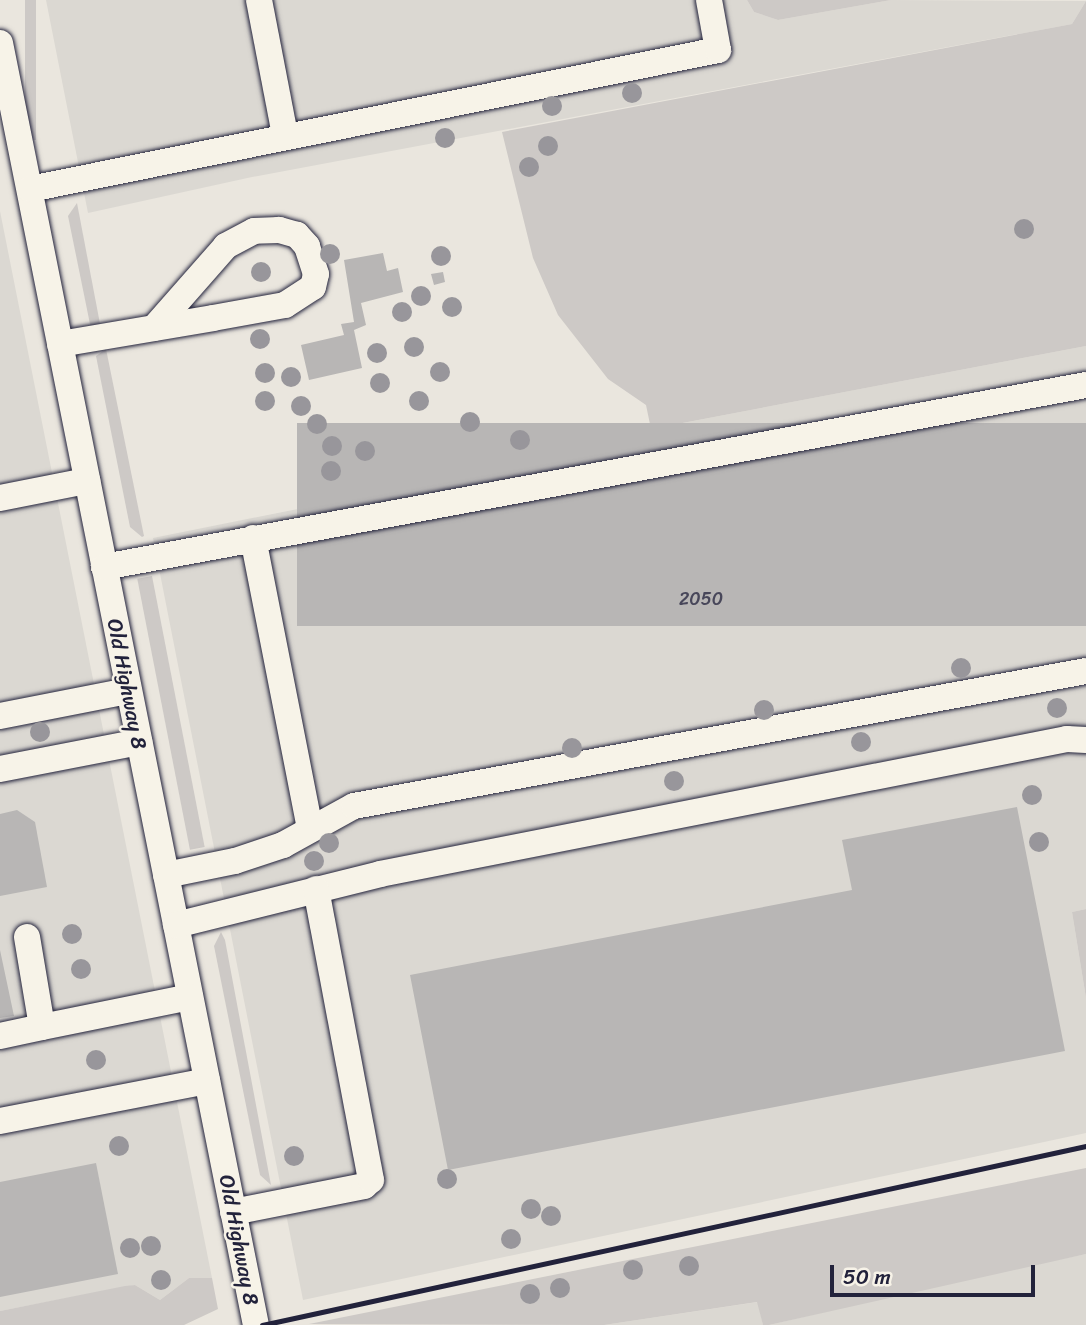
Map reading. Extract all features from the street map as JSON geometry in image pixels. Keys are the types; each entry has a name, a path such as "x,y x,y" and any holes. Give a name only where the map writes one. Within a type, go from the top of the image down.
{"street":[{"path":"259,0 285,135"},
{"path":"30,188 718,50 709,0"},
{"name":"Old Highway 8","path":"0,43 256,1325"},
{"path":"60,344 154,328 285,305 304,297 313,287 316,274 307,246 297,235 279,230 245,236 226,246 154,328"},
{"path":"104,566 1086,385"},
{"path":"0,498 87,481"},
{"path":"253,538 310,830"},
{"path":"166,875 235,861 283,845 354,806 1086,671"},
{"path":"0,716 128,691"},
{"path":"176,925 316,889 1067,739 1086,740"},
{"path":"0,769 139,742"},
{"path":"233,1212 364,1186 371,1180 316,889"},
{"path":"27,937 42,1027"},
{"path":"0,1036 190,997"},
{"path":"0,1121 206,1081"}],"shaded area":[{"path":"25,0 36,0 36,140 25,140"},
{"path":"46,0 747,0 754,12 778,20 891,0 1086,1 1072,24 252,177 88,213"},
{"path":"747,0 891,0 778,20 754,12"},
{"path":"1086,1 1086,346 651,429 646,405 608,379 558,315 533,258 502,132 1072,24"},
{"path":"77,203 101,329 91,329 68,216"},
{"path":"0,211 212,1278 189,1278 160,1300 135,1285 0,1311"},
{"path":"1086,346 1086,909 1072,912 1086,998 1086,1133 303,1300 153,538 557,457 557,447"},
{"path":"106,349 144,536 142,537 130,527 96,356"},
{"path":"152,576 205,847 190,850 137,579"},
{"path":"1086,909 1086,998 1072,912"},
{"path":"221,932 225,940 271,1185 260,1175 214,946"},
{"path":"1086,1168 1086,1254 769,1325 763,1325 757,1302 604,1325 309,1324"},
{"path":"1086,1254 1086,1325 769,1325 969,1278"},
{"path":"189,1278 212,1278 218,1309 184,1325 0,1325 0,1311 125,1286 135,1285 160,1300"},
{"path":"758,1302 763,1325 604,1325"}],"building":[{"path":"383,253 387,271 398,268 403,292 361,303 366,325 354,330 362,368 309,380 301,345 344,335 341,324 354,322 344,260"},
{"path":"443,272 445,282 434,285 431,274"},
{"path":"297,423 1086,423 1086,626 297,626"},
{"path":"1017,807 1065,1051 448,1170 410,975 852,890 842,840"},
{"path":"17,810 35,822 47,887 0,896 0,814"},
{"path":"0,950 14,1016 0,1018"},
{"path":"96,1163 118,1274 0,1297 0,1182"}],"railway":[{"path":"262,1325 1086,1146"}]}
